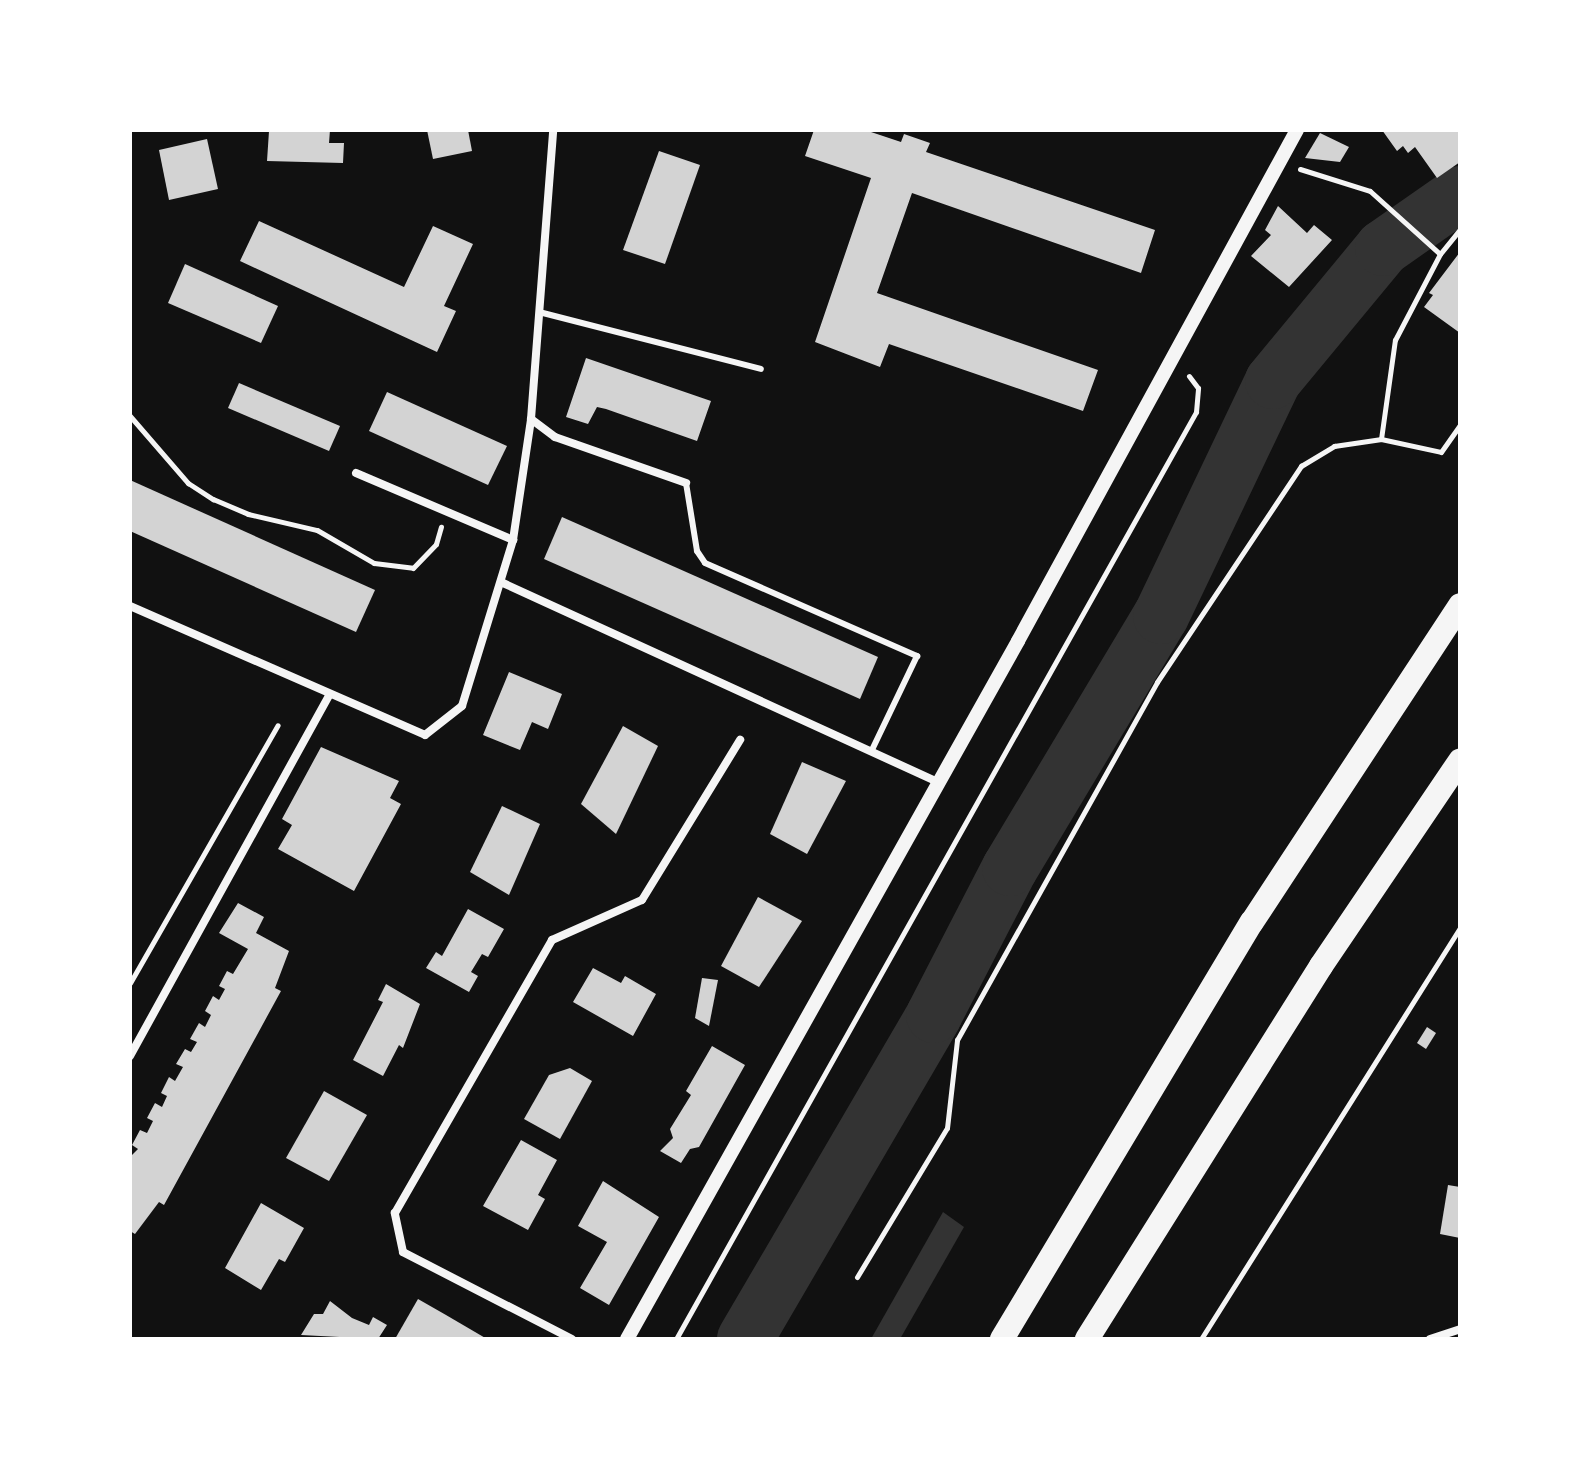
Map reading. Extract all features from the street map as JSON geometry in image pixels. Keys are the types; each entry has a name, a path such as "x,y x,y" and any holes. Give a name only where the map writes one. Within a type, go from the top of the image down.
{"highway":[{"path":"1002,1339 1252,922 1460,605"},
{"path":"1087,1339 1321,966 1460,761"}],"street":[{"path":"130,606 425,735 462,706 503,583 513,540 531,419 553,130"},
{"path":"627,1339 1297,130"},
{"path":"531,419 555,437 686,483"},
{"path":"356,473 513,540"},
{"path":"503,583 936,781"},
{"path":"130,1056 329,695"},
{"path":"572,1339 403,1252 395,1213 552,940 642,900 740,740"},
{"path":"1430,1339 1460,1329"}],"lane":[{"path":"539,312 631,331 761,369"},
{"path":"686,483 697,551 705,563 917,656 872,750"}],"path":[{"path":"1279,163 1370,191 1440,254"},
{"path":"1381,439 1395,340 1440,254 1460,229"},
{"path":"676,1339 1196,412 1198,388 1175,355"},
{"path":"130,416 188,483 213,499 248,514 317,530 374,563 413,568 436,544 447,512"},
{"path":"857,1277 947,1128 957,1040 1157,682 1301,466 1334,446 1381,439 1441,452 1460,425"},
{"path":"130,983 278,725"},
{"path":"1201,1339 1326,1133 1460,928"}],"shaded area":[{"path":"943,1212 964,1227 900,1339 871,1339"}],"building":[{"path":"330,130 329,143 344,143 343,163 267,161 269,131"},
{"path":"427,130 468,130 472,151 433,159"},
{"path":"814,130 865,130 901,142 904,134 930,143 926,152 1155,230 1141,273 912,193 877,293 1098,370 1083,411 889,344 880,367 815,342 871,178 805,156"},
{"path":"1382,130 1460,130 1460,162 1437,178 1415,147 1408,153 1403,146 1397,151"},
{"path":"1320,133 1349,147 1340,162 1305,158"},
{"path":"207,139 218,189 169,200 159,150"},
{"path":"659,151 700,165 665,264 623,250"},
{"path":"1278,206 1307,233 1314,225 1332,240 1289,287 1251,256 1271,235 1265,230"},
{"path":"259,221 404,287 433,226 473,244 444,306 456,311 437,352 240,261"},
{"path":"1460,252 1460,333 1424,307 1433,295 1429,293"},
{"path":"185,264 278,306 261,343 168,303"},
{"path":"586,358 711,401 697,441 597,407 588,424 566,417"},
{"path":"239,383 340,426 329,451 228,408"},
{"path":"387,392 507,446 488,485 369,431"},
{"path":"130,480 375,590 356,632 130,531"},
{"path":"562,517 878,657 860,699 544,559"},
{"path":"509,672 562,694 548,729 532,722 520,750 483,735"},
{"path":"623,726 658,746 616,834 581,804"},
{"path":"321,747 399,781 390,798 401,804 354,891 278,849 292,825 282,819"},
{"path":"802,762 846,781 807,854 770,834"},
{"path":"502,806 540,824 509,895 470,872"},
{"path":"758,897 802,921 759,987 721,966"},
{"path":"238,903 264,917 256,933 289,951 275,988 281,991 164,1205 159,1202 135,1234 130,1231 130,1157 138,1149 132,1145 140,1130 147,1133 153,1121 147,1118 155,1103 162,1107 167,1096 161,1093 169,1077 175,1081 183,1067 176,1064 185,1049 191,1052 197,1042 190,1039 199,1023 205,1027 211,1015 205,1011 213,996 219,1000 225,989 219,986 227,971 233,974 248,949 219,933"},
{"path":"468,909 504,929 488,957 482,954 471,972 478,976 469,992 426,968 436,952 442,956"},
{"path":"593,968 621,983 625,976 656,994 633,1036 573,1002"},
{"path":"702,978 718,980 709,1026 695,1018"},
{"path":"386,984 420,1004 403,1048 399,1045 383,1076 353,1060 383,1002 378,1000"},
{"path":"1427,1027 1436,1033 1426,1049 1417,1043"},
{"path":"712,1046 745,1065 699,1147 690,1149 681,1163 660,1151 673,1138 670,1129 691,1095 686,1091"},
{"path":"570,1068 592,1081 560,1139 524,1119 549,1075"},
{"path":"324,1091 367,1115 329,1181 286,1158"},
{"path":"521,1140 557,1160 538,1195 545,1199 528,1230 483,1206"},
{"path":"603,1181 659,1217 609,1305 580,1288 607,1242 578,1226"},
{"path":"1448,1185 1460,1187 1460,1238 1440,1234"},
{"path":"261,1203 304,1228 285,1262 279,1259 261,1290 225,1268"},
{"path":"418,1299 446,1315 487,1339 395,1339"},
{"path":"330,1301 352,1318 369,1325 373,1317 387,1325 378,1339 301,1335 314,1314 323,1314"}],"waterway":[{"path":"745,1339 934,1015 1010,868 1161,616 1273,381 1383,248 1460,194"}]}
